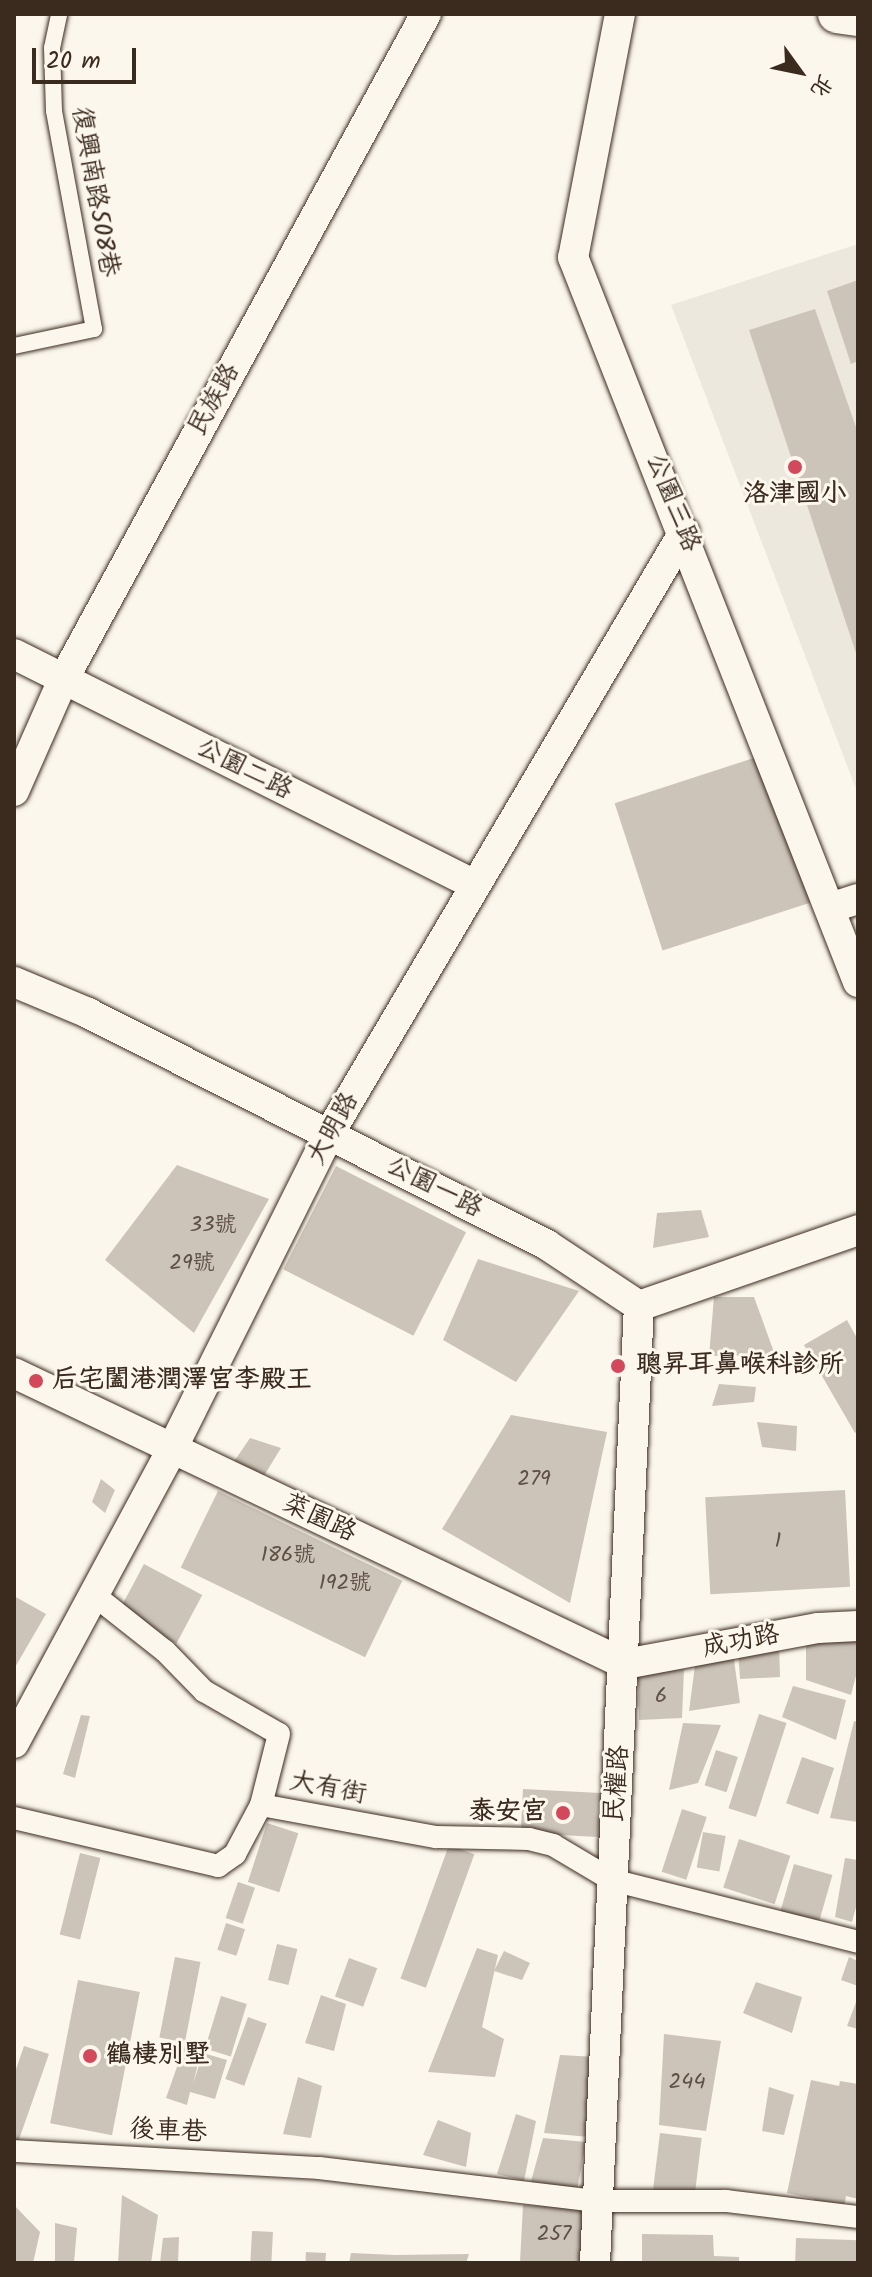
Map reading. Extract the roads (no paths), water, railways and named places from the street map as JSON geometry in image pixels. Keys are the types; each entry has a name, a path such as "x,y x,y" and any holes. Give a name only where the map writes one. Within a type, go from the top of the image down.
{"street":[{"name":"民族路","path":"14,791 63,680 426,14"},
{"name":"公園三路","path":"620,14 589,157 573,257 684,532 844,904 858,982"},
{"path":"837,14 858,17"},
{"name":"大明路","path":"14,1743 172,1449 329,1134 684,532"},
{"name":"公園二路","path":"14,654 475,885"},
{"name":"公園一路","path":"14,982 88,1013 547,1245 639,1306"},
{"path":"639,1306 858,1230"},
{"name":"民權路","path":"595,2263 625,1664 639,1306"},
{"name":"菜園路","path":"14,1373 625,1664"},
{"path":"94,1595 165,1651 204,1691 279,1734 261,1805"},
{"name":"成功路","path":"625,1664 818,1628 858,1626"},
{"name":"大有街","path":"14,1818 218,1866 235,1854 261,1805 436,1837 529,1839 553,1845 612,1880 858,1942"},
{"name":"後車巷","path":"14,2151 319,2168 597,2201"},
{"path":"597,2201 726,2201 858,2217"}],"lane":[{"name":"復興南路508巷","path":"14,346 94,329 54,111 52,48 59,14"}],"place":[{"name":"洛津國小","path":"795,467"},
{"name":"聰昇耳鼻喉科診所","path":"618,1366"},
{"name":"后宅闔港潤澤宮李殿王","path":"36,1381"},
{"name":"泰安宮","path":"563,1813"},
{"name":"鶴棲別墅","path":"90,2056"}]}
